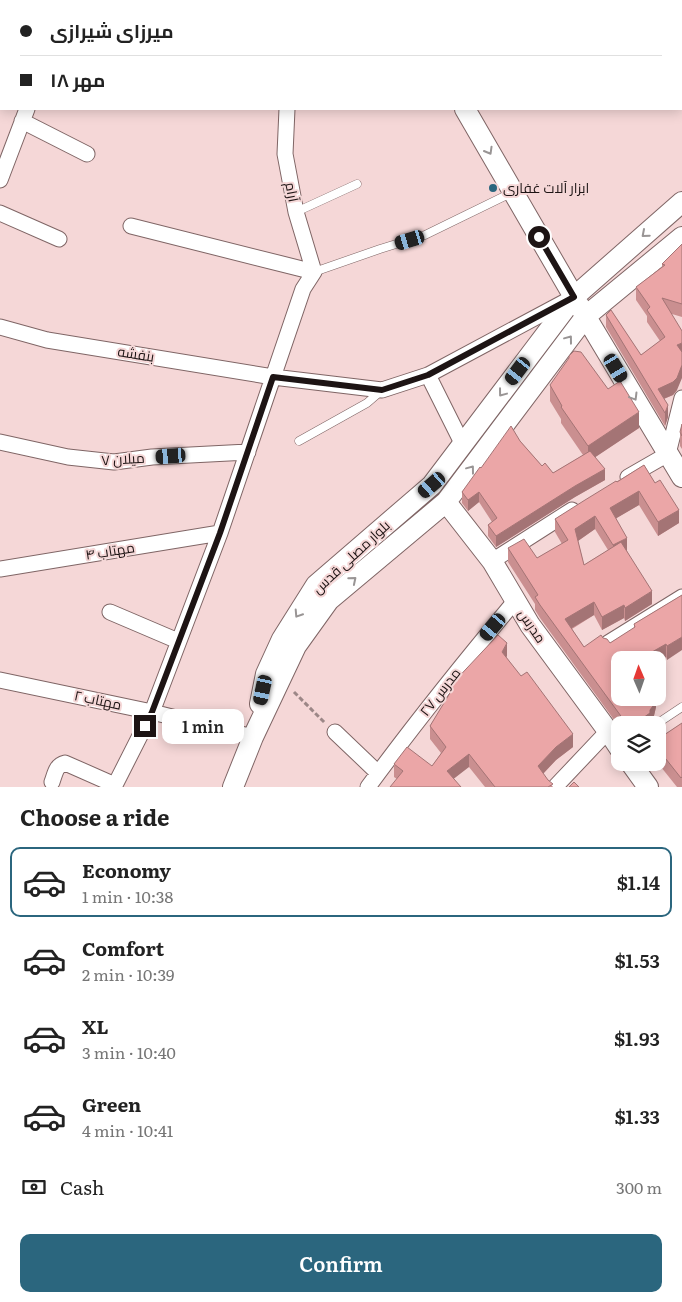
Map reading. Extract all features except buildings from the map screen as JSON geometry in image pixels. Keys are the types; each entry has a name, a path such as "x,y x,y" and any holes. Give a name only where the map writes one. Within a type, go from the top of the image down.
{"main road":[{"path":"466,110 574,297 682,477"},
{"name":"بلوار مصلی قدس","path":"253,737 266,674 282,639 316,586 432,485 574,297 682,202"},
{"name":"بلوار مصلی قدس","path":"253,737 296,646 329,600 446,502 586,316 682,238"},
{"name":"مدرس","path":"446,502 492,561 515,601 540,638 611,736"},
{"path":"233,787 253,737"},
{"path":"636,771 648,787"}],"street":[{"name":"آرام","path":"287,110 285,154 296,212 314,272"},
{"path":"0,180 25,115 87,154"},
{"path":"0,214 59,239"},
{"path":"52,782 57,767 65,763 114,786 152,712 220,533 303,289 314,272 131,226"},
{"path":"382,390 428,375 574,297"},
{"name":"بنفشه","path":"0,327 46,340 273,377 382,390"},
{"path":"428,375 463,445"},
{"path":"612,486 668,454 682,398"},
{"name":"میلان ۷","path":"0,442 68,457 114,462 152,457 248,452"},
{"path":"492,561 584,503"},
{"name":"مهتاب ۴","path":"0,569 220,533"},
{"path":"608,643 682,597"},
{"name":"مدرس ۲۷","path":"368,787 460,666 515,601"},
{"path":"110,612 178,640"},
{"name":"مهتاب ۲","path":"0,680 152,712 253,737"},
{"path":"555,787 608,731"},
{"path":"334,732 378,774"}],"lane":[{"path":"296,212 357,184"},
{"path":"314,272 425,235 513,192"},
{"path":"299,441 367,403 382,390"},
{"path":"666,718 682,707"}],"path":[{"path":"280,679 334,732"}],"place":[{"name":"ابزار آلات غفاری","path":"493,188"}],"route":[{"path":"145,726 220,533 273,377 382,390 428,375 574,297 539,237"}]}
